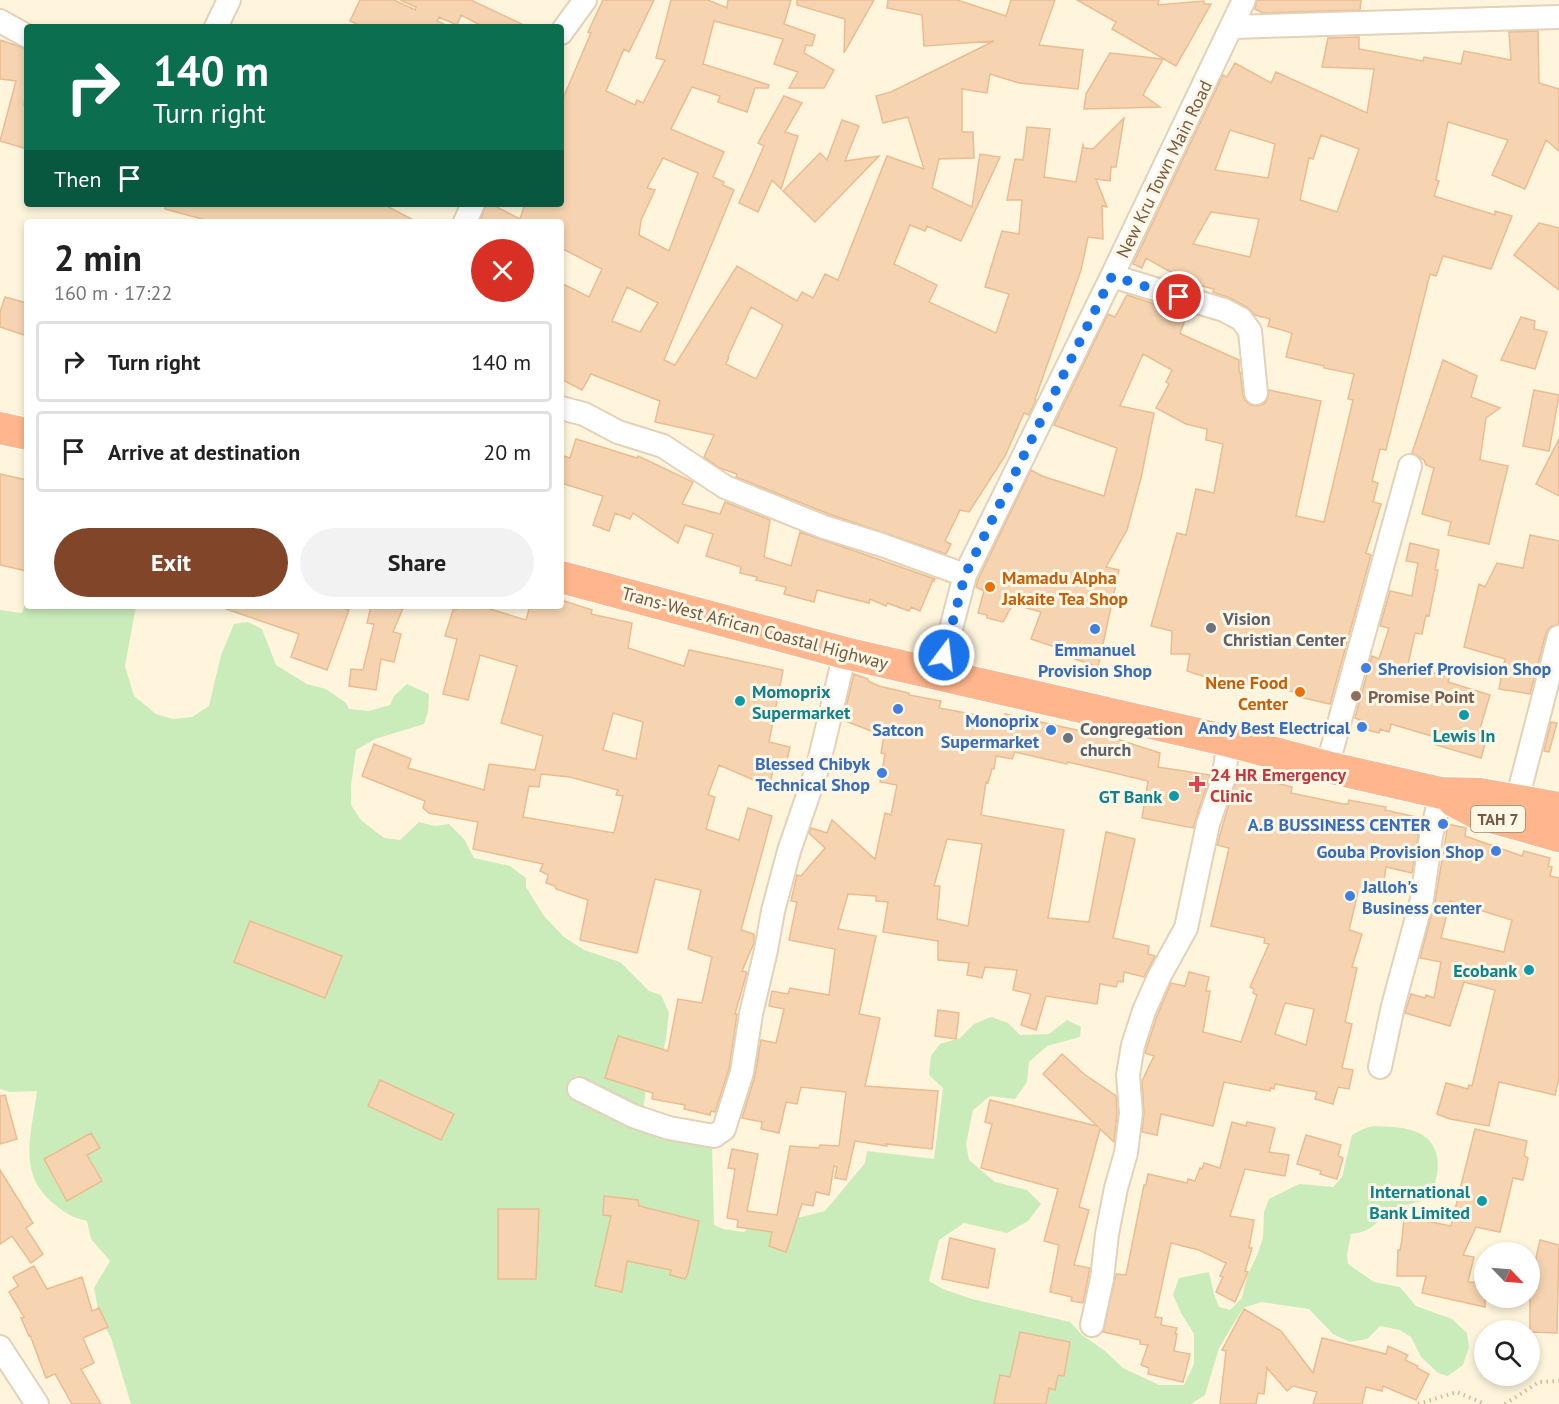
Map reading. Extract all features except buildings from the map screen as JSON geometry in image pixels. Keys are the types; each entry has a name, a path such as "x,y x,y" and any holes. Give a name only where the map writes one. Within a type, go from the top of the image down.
{"highway":[{"path":"0,428 24,433"},
{"name":"Trans-West African Coastal Highway","path":"564,578 845,653 1229,741 1327,767 1441,793 1480,794 1559,808"},
{"name":"Trans-West African Coastal Highway","path":"1441,793 1477,813 1559,836"}],"street":[{"path":"217,24 229,0"},
{"path":"564,29 585,0"},
{"name":"New Kru Town Main Road","path":"939,675 965,575 1244,0"},
{"path":"1232,27 1559,17"},
{"path":"0,21 24,34"},
{"path":"1112,276 1224,310 1241,319 1250,331 1256,393"},
{"path":"564,409 584,414 618,432 663,447 725,487 824,527 965,575"},
{"path":"1327,767 1410,466"},
{"path":"1517,800 1559,637"},
{"path":"579,1089 633,1116 669,1128 714,1136 724,1129 742,1072 751,1014 773,911 789,851 818,766 845,653"},
{"path":"1092,1325 1102,1279 1107,1234 1116,1188 1126,1153 1131,1113 1128,1075 1134,1045 1144,1011 1155,986 1186,928 1208,824 1223,780 1229,741"},
{"path":"1380,1067 1393,1006 1422,899 1431,836 1441,793"},
{"path":"0,1347 37,1404"}],"path":[{"path":"1505,1404 1539,1382 1559,1382"},
{"path":"1418,1404 1457,1392 1485,1404"}],"green space":[{"path":"24,607 24,609 135,609 125,666 134,696 156,714 173,719 192,717 209,706 221,655 234,624 248,622 262,629 276,665 307,684 326,689 346,703 349,709 369,711 390,705 394,696 407,684 429,694 428,712 424,724 375,739 356,750 351,805 361,820 384,838 400,840 419,822 435,826 449,824 464,839 474,858 510,866 526,878 526,887 544,916 564,937 584,950 620,962 649,991 661,995 669,1013 666,1038 659,1070 646,1088 643,1112 712,1145 714,1225 723,1229 744,1232 761,1218 801,1217 825,1211 865,1163 867,1151 934,1159 943,1088 929,1075 931,1056 940,1044 960,1038 974,1024 991,1017 1008,1023 1020,1035 1049,1034 1067,1020 1081,1027 1080,1037 1047,1046 1029,1062 1027,1082 1015,1099 990,1096 973,1110 966,1144 969,1160 995,1182 1027,1190 1041,1204 1028,1221 1007,1233 964,1223 939,1240 929,1281 943,1289 972,1299 1070,1322 1082,1335 1105,1351 1123,1368 1159,1385 1184,1385 1194,1364 1194,1334 1173,1295 1179,1278 1209,1272 1219,1307 1230,1310 1242,1298 1247,1277 1258,1253 1263,1238 1264,1212 1269,1199 1299,1184 1333,1187 1342,1177 1352,1135 1358,1131 1375,1126 1408,1129 1429,1140 1435,1149 1438,1160 1437,1172 1429,1199 1397,1208 1372,1227 1351,1234 1347,1254 1348,1264 1374,1282 1400,1287 1416,1306 1452,1319 1467,1333 1469,1347 1463,1365 1448,1376 1438,1373 1421,1357 1411,1337 1400,1330 1380,1326 1367,1339 1350,1342 1333,1334 1309,1309 1262,1302 1243,1308 1219,1348 1205,1395 1191,1404 131,1404 111,1338 99,1316 94,1288 110,1261 91,1239 87,1221 69,1215 54,1204 42,1192 35,1179 29,1152 37,1091 10,1092 0,1089 0,610 22,613"}],"place":[{"name":"Mamadu Alpha Jakaite Tea Shop","path":"990,587"},
{"name":"Vision Christian Center","path":"1211,628"},
{"name":"Emmanuel Provision Shop","path":"1095,629"},
{"name":"Sherief Provision Shop","path":"1366,668"},
{"name":"Nene Food Center","path":"1300,692"},
{"name":"Promise Point","path":"1356,696"},
{"name":"Momoprix Supermarket","path":"740,701"},
{"name":"Satcon","path":"898,709"},
{"name":"Lewis In","path":"1464,715"},
{"name":"Andy Best Electrical","path":"1362,727"},
{"name":"Monoprix Supermarket","path":"1051,730"},
{"name":"Congregation church","path":"1068,738"},
{"name":"Blessed Chibyk Technical Shop","path":"882,773"},
{"name":"24 HR Emergency Clinic","path":"1197,784"},
{"name":"GT Bank","path":"1174,796"},
{"name":"A.B BUSSINESS CENTER","path":"1443,824"},
{"name":"Gouba Provision Shop","path":"1496,851"},
{"name":"Jalloh's Business center","path":"1350,896"},
{"name":"Ecobank","path":"1529,970"},
{"name":"International Bank Limited","path":"1482,1201"}],"route":[{"path":"944,655 965,575 1112,276 1179,297"}]}
